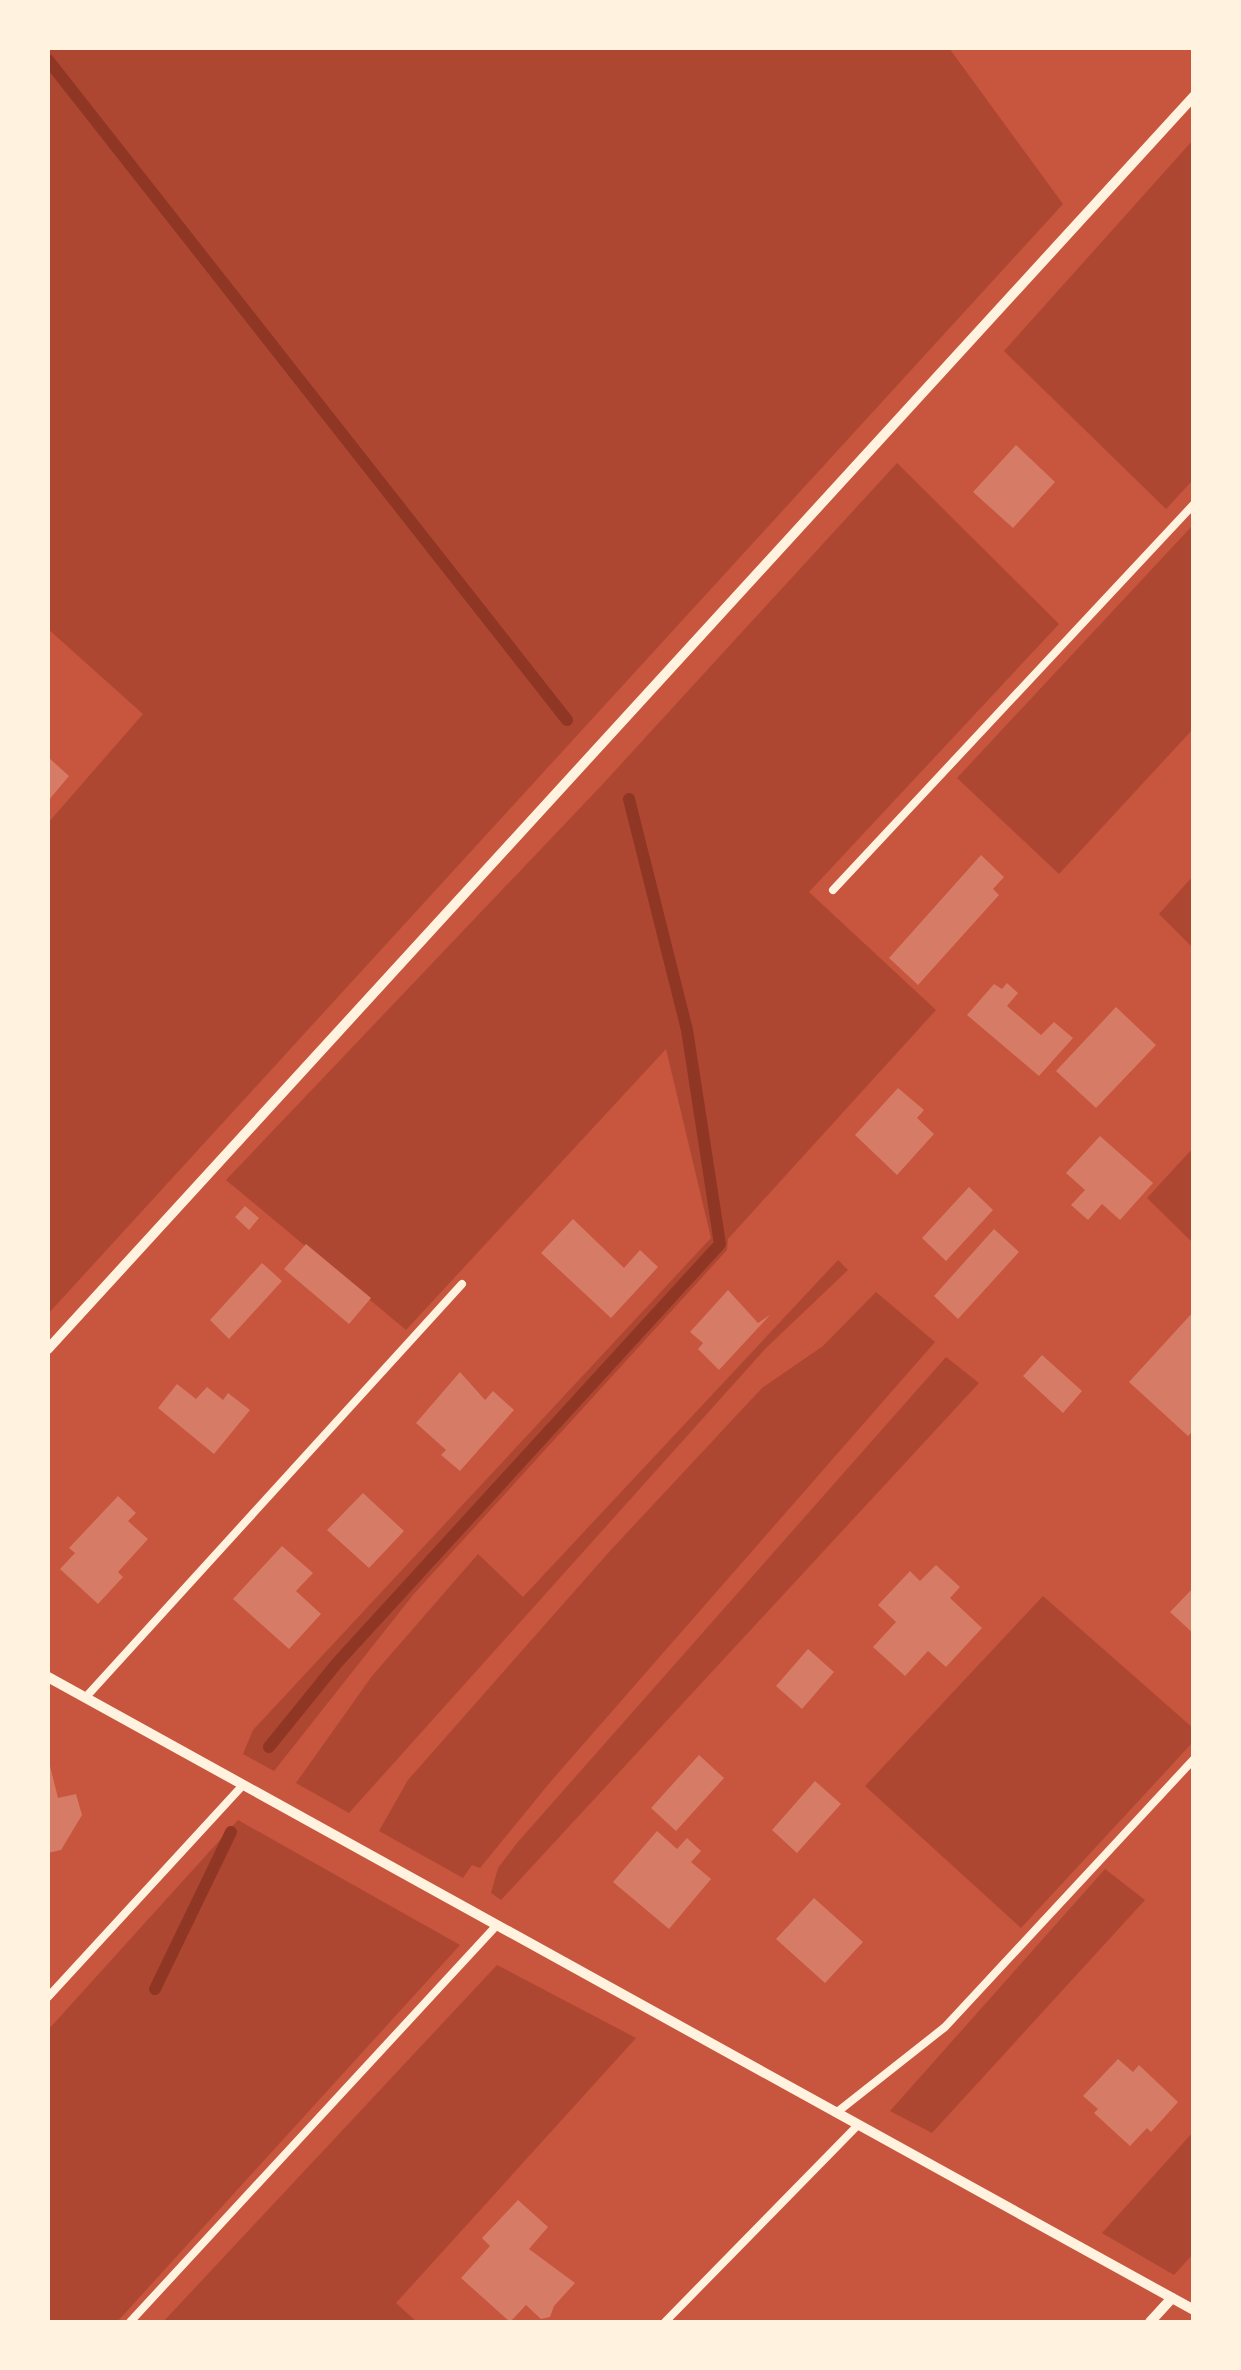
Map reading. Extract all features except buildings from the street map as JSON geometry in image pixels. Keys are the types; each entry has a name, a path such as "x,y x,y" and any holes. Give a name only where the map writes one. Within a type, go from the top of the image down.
{"street":[{"path":"48,1349 1194,96"},
{"path":"48,1677 1194,2310"},
{"path":"1150,2322 1172,2298"}],"lane":[{"path":"833,890 1194,504"},
{"path":"85,1698 462,1284"},
{"path":"836,2113 945,2027 1194,1759"},
{"path":"48,1998 243,1785"},
{"path":"130,2322 497,1925"},
{"path":"664,2322 858,2125"}],"shaded area":[{"path":"48,48 949,48 1063,204 48,1314 48,823 143,714 48,629"},
{"path":"1193,140 1193,480 1166,509 1004,351"},
{"path":"897,463 1059,624 809,892 936,1010 728,1239 727,1250 413,1595 274,1771 243,1754 253,1730 711,1238 666,1049 406,1330 226,1180 600,787"},
{"path":"1193,525 1193,729 1059,874 957,778"},
{"path":"1193,876 1193,948 1159,914"},
{"path":"1193,1148 1193,1243 1147,1198"},
{"path":"838,1260 848,1270 766,1348 349,1813 296,1783 372,1676 478,1554 523,1597"},
{"path":"876,1292 935,1342 552,1780 480,1868 472,1865 463,1878 379,1831 408,1780 609,1552 762,1388 823,1346"},
{"path":"946,1357 979,1383 501,1900 491,1893 498,1868 517,1843"},
{"path":"1043,1596 1193,1728 1193,1742 1021,1928 865,1786"},
{"path":"238,1820 460,1945 117,2322 48,2322 48,2030"},
{"path":"1105,1869 1145,1900 932,2133 890,2111"},
{"path":"497,1965 636,2038 396,2303 417,2322 163,2322"},
{"path":"1193,2132 1193,2254 1174,2275 1102,2233"}],"waterway":[{"path":"48,60 567,720"},
{"path":"269,1747 337,1663 720,1244 687,1030 629,799"},
{"path":"155,1989 231,1832"}]}
